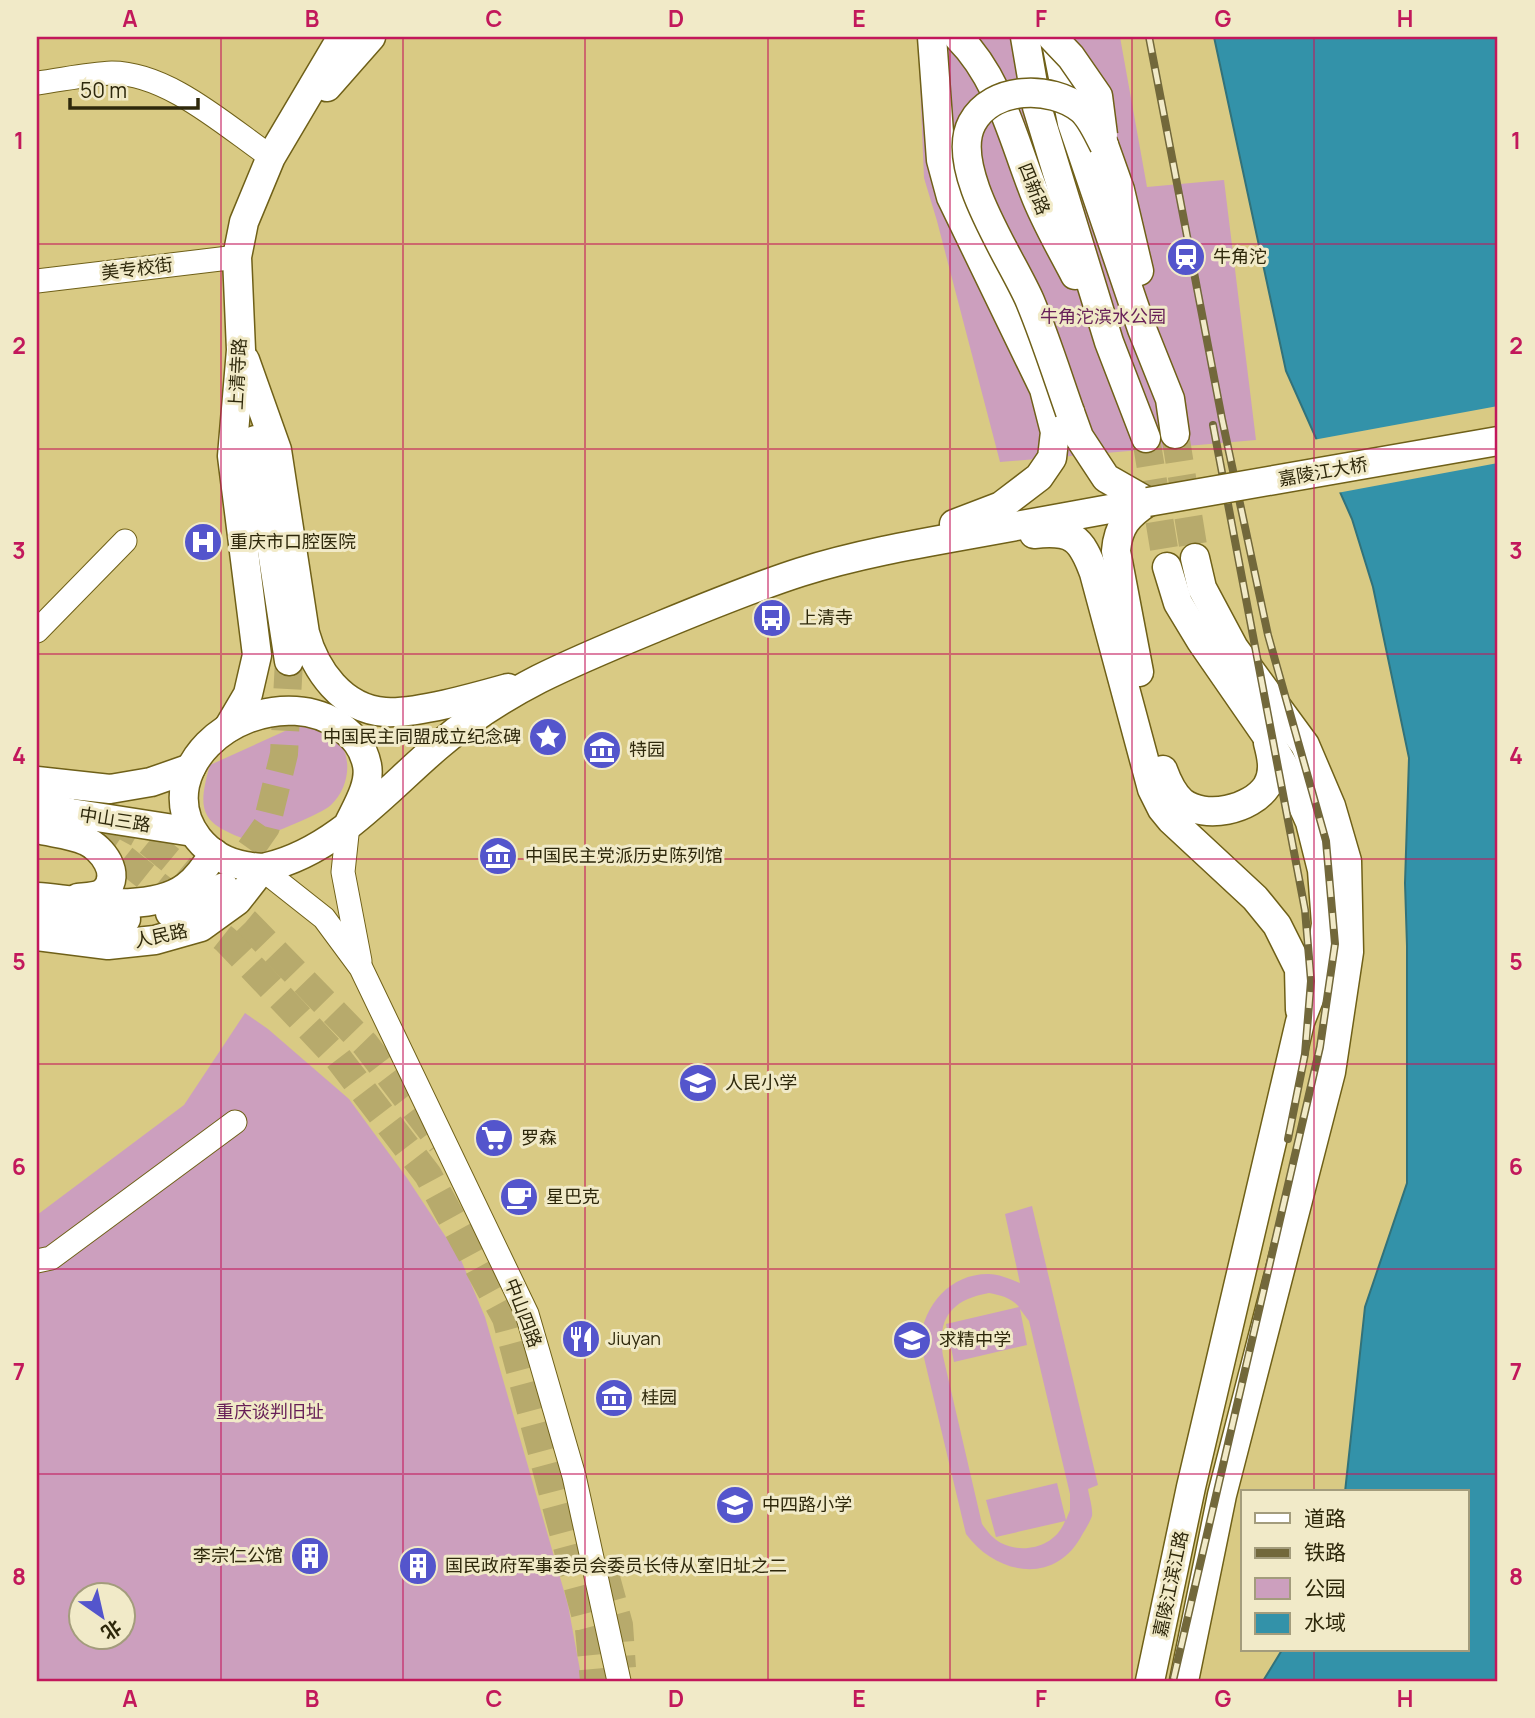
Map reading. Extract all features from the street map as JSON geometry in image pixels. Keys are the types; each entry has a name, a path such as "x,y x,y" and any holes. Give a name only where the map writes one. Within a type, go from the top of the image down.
{"main road":[{"name":"上清寺路","path":"228,728 248,694 257,656 232,456 242,351 237,257 244,222 277,148 342,37"},
{"path":"277,148 371,37"},
{"path":"242,351 277,450 305,633 310,649 327,680 352,701 368,709 402,711 462,700 537,680 720,601 802,572 885,550 1001,506 1039,477 1052,458 1055,432 1044,389 951,197 941,160 932,37"},
{"name":"四新路","path":"958,37 988,76 1007,116 1035,195 1109,342"},
{"path":"1025,37 1037,107 1109,342 1146,438"},
{"path":"1053,37 1071,57 1098,96 1104,145 1119,190 1170,399 1175,434"},
{"path":"1053,37 1072,123 1142,329 1170,399"},
{"path":"1104,145 1082,110 1050,94 1021,93 991,103 972,123 967,150 974,188 1030,301 1079,437 1107,478 1136,504 1124,520 1117,539 1117,563 1133,651 1163,772 1181,802 1192,808 1205,811 1244,804 1266,786 1272,774 1272,760 1266,735"},
{"path":"242,351 289,660"},
{"name":"嘉陵江大桥","path":"885,550 1498,441"},
{"path":"885,550 1056,531 1067,533 1076,539 1094,573 1147,777 1156,799 1171,820 1255,898 1277,925 1299,969 1300,1022"},
{"name":"嘉陵江滨江路","path":"1184,1681 1222,1495 1331,1072 1349,952 1348,861 1331,806 1305,745 1234,648 1202,588 1195,558"},
{"path":"1167,567 1178,603 1266,735 1288,773 1310,821 1322,870 1325,924 1318,976 1300,1022"},
{"path":"348,825 364,792 368,767 356,738 329,718 294,711 262,714 228,728 201,750 191,768 185,788 185,812 193,832 204,846 232,864 262,869 297,858 327,841 348,825 442,742 537,680"},
{"name":"中山三路","path":"37,781 110,789 151,782 191,768"},
{"name":"中山三路","path":"37,805 193,832"},
{"path":"37,830 88,842 98,849 110,866 110,883 105,891 98,895 72,899"},
{"path":"37,897 140,902 173,894 185,888 198,876 214,853"},
{"name":"人民路","path":"37,936 108,945 155,940 201,927 237,901 262,869"},
{"path":"37,917 70,920 141,919 177,911 223,887"},
{"name":"嘉陵江滨江路","path":"1150,1681 1191,1487 1300,1022"}],"street":[{"path":"37,83 112,74 155,80 277,148"},
{"name":"美专校街","path":"37,281 237,257"},
{"path":"37,631 125,541"},
{"path":"348,825 343,872 361,968"},
{"path":"262,869 324,918 361,968"},
{"name":"中山四路","path":"361,968 527,1314 574,1476 620,1681"},
{"path":"37,1261 51,1258 235,1122"}],"green space":[{"name":"牛角沱滨水公园","path":"918,37 1120,37 1147,187 1224,180 1256,440 1000,462 924,178"},
{"path":"305,722 324,729 335,737 346,755 343,787 331,805 252,842 223,830 214,823 207,816 203,796 210,765"},
{"name":"重庆谈判旧址","path":"245,1013 268,1029 349,1099 407,1178 461,1260 485,1317 568,1605 582,1681 37,1681 37,1215 184,1105"},
{"path":"1032,1206 1098,1485 1088,1489 1092,1516 1082,1535 1057,1562 1041,1568 1009,1566 993,1559 978,1548 966,1534 920,1341 933,1304 941,1294 962,1279 988,1274 1020,1283 1005,1214","holes":["989,1293 1009,1299 1019,1307 946,1324 954,1362 1027,1345 1020,1309 1029,1321 1070,1494 1070,1510 1066,1520 1057,1483 986,1500 996,1537 1065,1521 1054,1537 1029,1548 1010,1547 1001,1543 982,1524 943,1356 942,1331 950,1313 965,1300"]}],"water":[{"path":"1214,37 1498,37 1498,1681 1263,1681 1281,1652 1468,1652 1468,1490 1345,1490 1365,1307 1407,1183 1405,883 1409,758 1373,587 1352,519 1286,371"}],"pier":[{"path":"1498,406 1498,463 1337,493 1313,440"}],"tunnel":[{"path":"1175,434 1195,558"},
{"path":"1146,438 1167,567"},
{"path":"226,884 266,827 284,754 289,661"},
{"path":"113,820 139,834 246,922 365,1044 441,1143"},
{"path":"89,835 119,855 226,940 338,1058 428,1175 506,1318 589,1629 594,1681"},
{"path":"605,1574 619,1625 622,1668"}],"railway":[{"path":"1149,37 1222,419 1268,635 1326,841 1335,944 1320,1047 1173,1681"},
{"path":"1213,425 1305,910 1311,981 1305,1054 1288,1139"}],"place":[{"name":"牛角沱","path":"1186,257"},
{"name":"重庆市口腔医院","path":"203,542"},
{"name":"上清寺","path":"772,618"},
{"name":"中国民主同盟成立纪念碑","path":"548,737"},
{"name":"特园","path":"602,750"},
{"name":"中国民主党派历史陈列馆","path":"498,856"},
{"name":"人民小学","path":"698,1083"},
{"name":"罗森","path":"494,1138"},
{"name":"星巴克","path":"519,1197"},
{"name":"Jiuyan","path":"581,1339"},
{"name":"求精中学","path":"912,1340"},
{"name":"桂园","path":"614,1398"},
{"name":"中四路小学","path":"735,1505"},
{"name":"李宗仁公馆","path":"310,1556"},
{"name":"国民政府军事委员会委员长侍从室旧址之二","path":"418,1566"}]}
